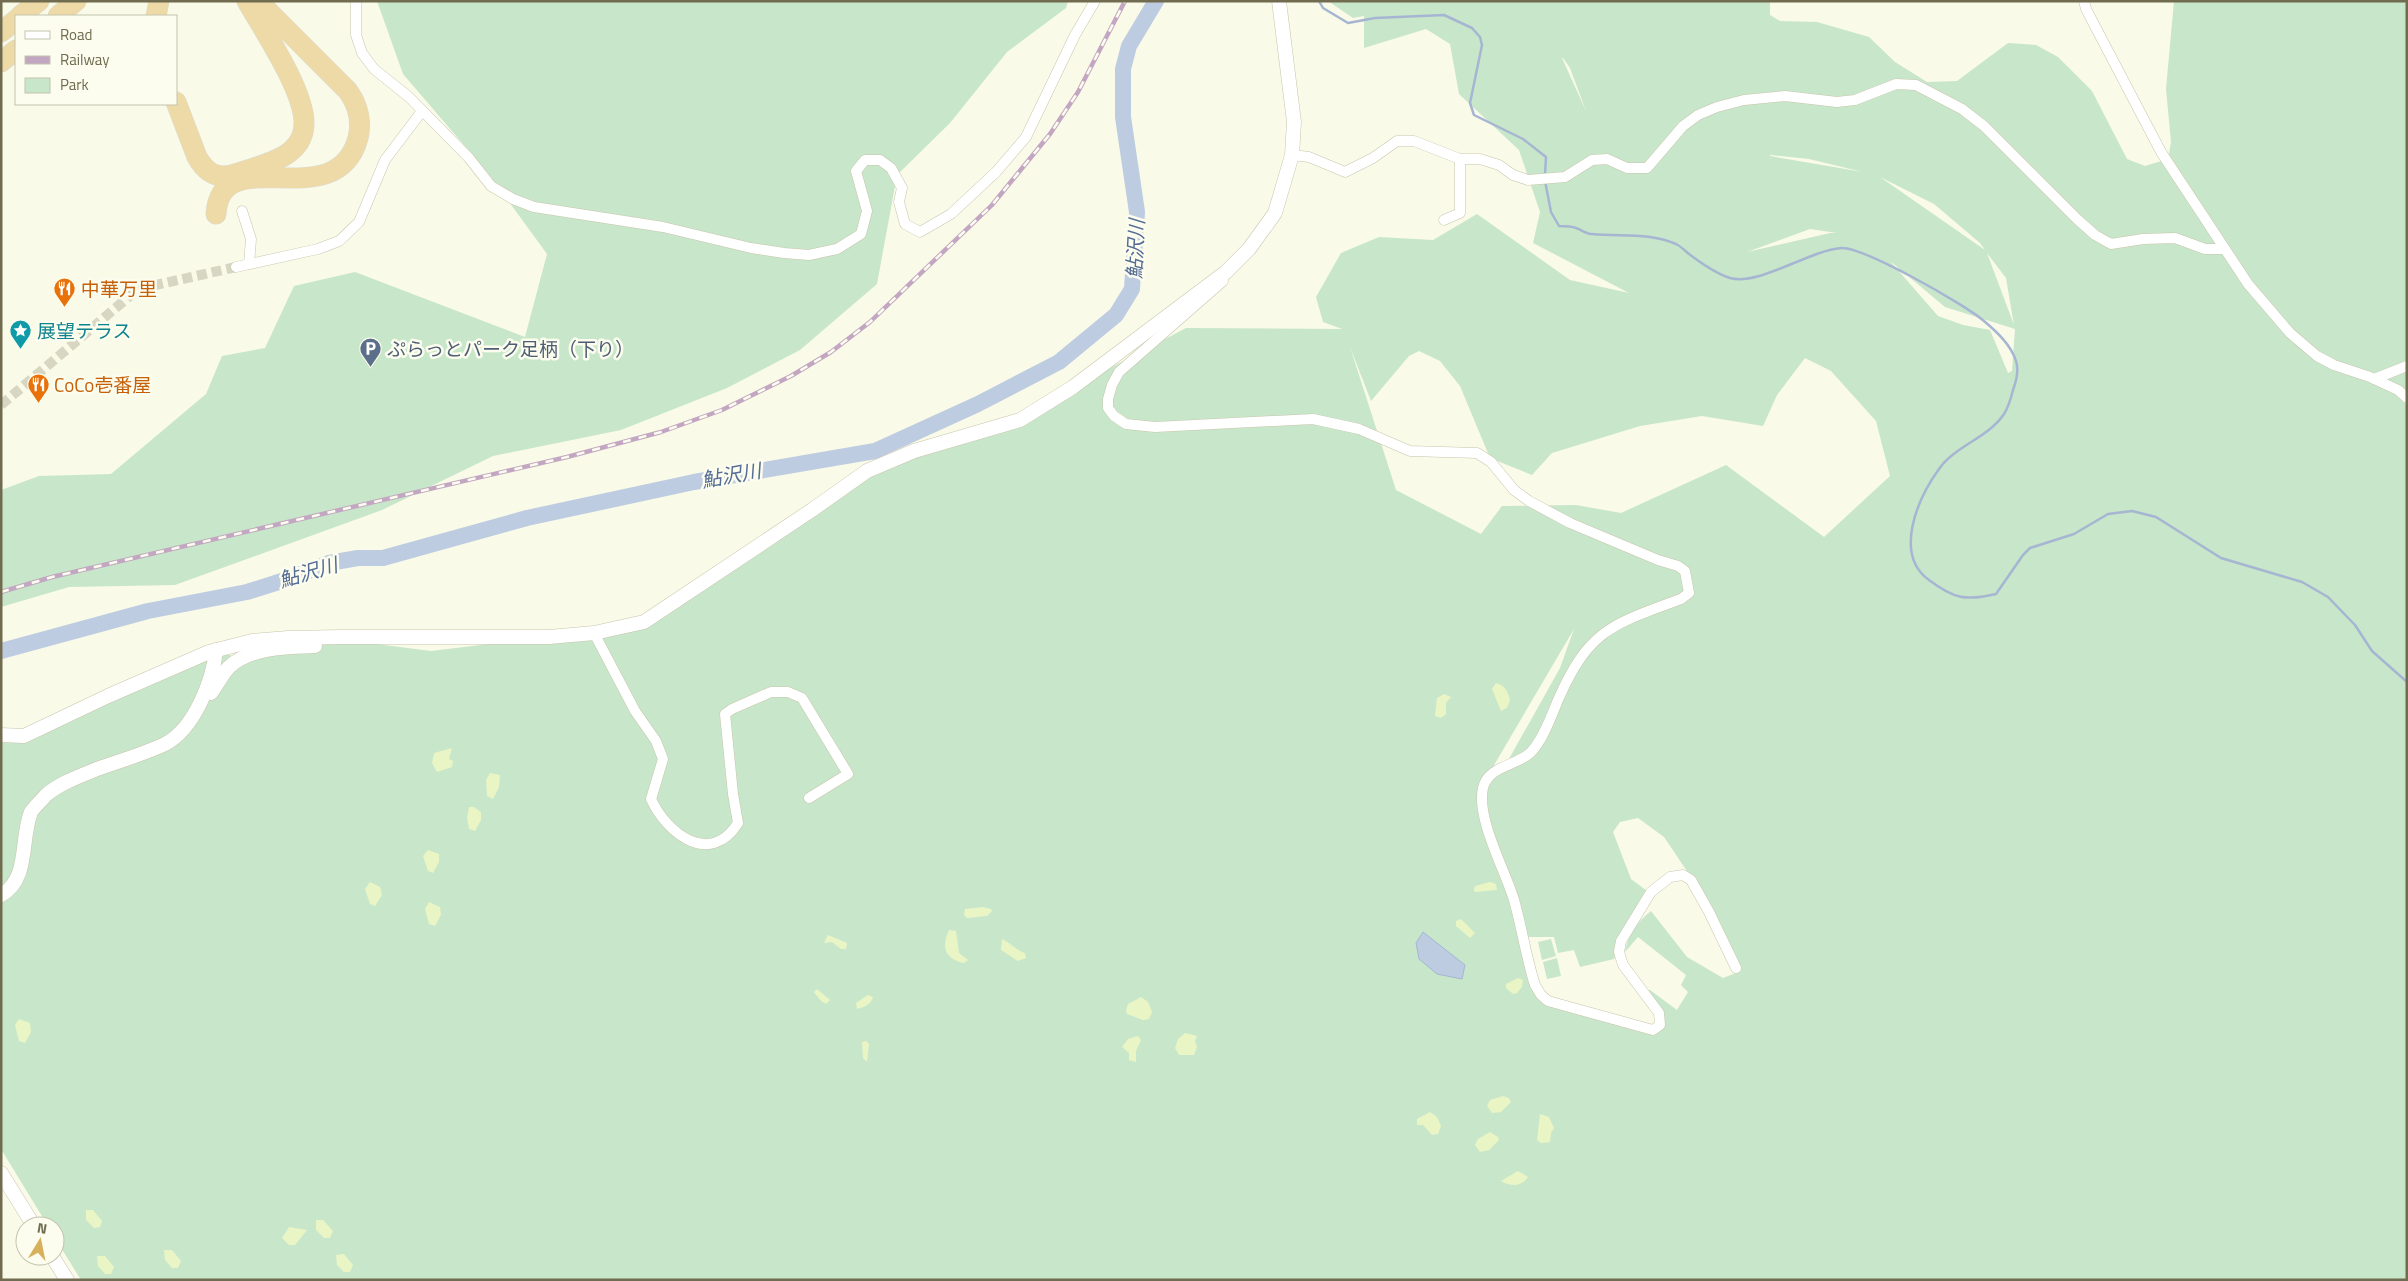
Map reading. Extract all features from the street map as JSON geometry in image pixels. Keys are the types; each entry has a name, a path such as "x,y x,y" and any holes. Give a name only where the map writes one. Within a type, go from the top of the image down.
{"highway":[{"path":"21,15 39,1"},
{"path":"59,15 76,1"},
{"path":"156,15 159,1"},
{"path":"177,105 201,165 213,174 225,177 280,158 288,154 298,144 304,130 299,102 287,73 247,1"},
{"path":"216,214 219,196 232,184 259,176 305,179 326,174 343,162 355,146 358,137 360,118 358,108 348,91 258,1"},
{"path":"1,32 15,21"},
{"path":"1,62 15,51"}],"street":[{"path":"356,1 356,35 362,53 374,69 409,97 469,158 491,186 513,199 534,207 663,227 751,248 809,255 838,249 861,234 867,211 856,172 865,160 880,160 892,168 902,188 900,202 905,224 920,232 951,214 996,172 1026,137 1075,34 1095,1"},
{"path":"1278,1 1294,122 1292,155 1275,213 1230,275 1119,372 1112,385 1108,399 1108,408 1114,416 1126,424 1138,427 1313,419 1359,429 1410,451 1477,453 1491,462 1514,490 1529,501 1570,523 1678,566 1685,571 1689,593 1681,599 1628,618 1598,636 1587,647 1561,693 1547,726 1530,752 1486,778 1483,788 1482,807 1514,900 1535,985 1541,996 1548,1001 1653,1030 1660,1025 1659,1013 1624,965 1619,952 1621,942 1651,892 1670,877 1683,875 1691,880 1736,968"},
{"path":"2084,1 2086,9 2161,152 2248,284 2290,333 2316,356 2334,366 2374,379 2398,390 2407,398"},
{"path":"1292,155 1309,157 1345,172 1373,158 1398,141 1414,140 1460,159 1480,159 1499,165 1513,174 1528,180 1565,177 1592,160 1607,160 1627,168 1647,168 1683,126 1698,115 1744,100 1785,96 1836,102 1855,100 1896,84 1916,85 1962,109 1984,126 2077,220 2095,235 2111,244 2143,239 2175,238 2205,249 2224,249"},
{"path":"236,267 318,249 339,241 359,222 385,160 422,111"},
{"path":"1444,220 1460,213 1460,159"},
{"path":"242,211 251,239 249,264"},
{"path":"1,735 24,736 108,696 216,650 268,640 342,637 499,638 594,633 644,622 867,471 914,451 1020,420 1073,387 1170,315 1226,272 1248,249"},
{"path":"2374,379 2407,366"},
{"path":"594,633 635,711 656,741 663,759 651,799 656,811 675,833 699,845 717,842 732,832 738,823 732,794 725,714 771,692 788,692 802,698 848,774 808,798"},
{"path":"199,705 206,700 227,669 245,657 268,650 332,645 342,637"},
{"path":"1,895 11,889 18,878 31,812 48,794 75,778 166,743 191,719 199,705 214,668 216,650"},
{"path":"1,1173 28,1216"},
{"path":"58,1266 67,1280"}],"green space":[{"path":"377,1 1068,1 1066,8 1007,52 950,123 897,175 877,284 800,350 727,388 621,430 493,456 382,510 175,585 69,587 1,607 1,490 39,476 111,474 206,394 222,356 265,348 294,286 355,272 525,337 547,254 488,173 403,74"},
{"path":"1328,1 1770,1 1770,15 1780,21 1817,22 1869,37 1895,62 1927,82 1957,81 2008,43 2036,45 2058,57 2092,91 2127,159 2145,166 2168,159 2171,142 2166,89 2174,1 2407,1 2407,1280 81,1280 65,1254 65,1216 42,1216 1,1149 1,735 67,715 216,650 246,661 290,638 345,640 431,651 548,637 609,636 683,595 882,465 1002,425 1186,328 1342,329 1323,322 1316,297 1341,253 1379,237 1433,240 1477,214 1570,280 1629,293 1533,243 1540,212 1519,150 1459,94 1450,44 1426,29 1364,48 1364,16 1353,18","holes":["1562,58 1570,68 1586,111","1770,156 1809,159 1863,172","1880,177 1934,204 1980,243 1985,250","1810,229 1837,233 1830,233 1747,252","1987,253 2006,278 2014,325","1890,261 1945,307 2015,329 2012,371 2008,373 1990,330 1963,325 1938,316","1350,347 1371,401 1409,356 1419,351 1440,361 1460,386 1490,458 1532,475 1552,453 1640,426 1702,416 1763,426 1777,395 1805,358 1831,371 1876,421 1890,476 1824,537 1726,465 1621,513 1576,505 1502,506 1481,534 1396,490","1574,629 1560,668 1505,766 1487,777","1638,818 1664,837 1716,914 1741,971 1723,978 1687,957 1651,911 1634,929 1628,940 1625,952 1638,937 1686,975 1681,985 1688,992 1677,1010 1650,990 1644,990 1663,1016 1661,1031 1548,1001 1530,963 1525,937 1554,937 1558,953 1574,950 1580,967 1614,959 1647,891 1631,879 1613,832 1620,822"]},
{"path":"1551,939 1556,956 1542,960 1538,942"},
{"path":"1557,958 1561,976 1547,979 1543,962"}],"sand":[{"path":"1496,683 1506,689 1510,700 1507,708 1501,711 1492,689"},
{"path":"1444,694 1451,697 1446,703 1446,714 1441,718 1435,716 1437,698"},
{"path":"452,748 449,759 453,761 452,767 437,772 432,763 434,753"},
{"path":"490,773 500,775 499,787 493,799 487,796 486,780"},
{"path":"469,807 474,807 481,812 481,820 475,831 469,829 467,818"},
{"path":"428,850 439,854 439,862 433,873 428,871 423,856"},
{"path":"370,882 380,887 382,895 375,906 370,904 365,889"},
{"path":"1490,882 1496,884 1497,890 1475,892 1475,886"},
{"path":"429,902 440,907 441,915 435,926 429,924 425,909"},
{"path":"983,907 992,911 987,916 967,918 964,915 965,909"},
{"path":"1461,919 1475,933 1470,938 1456,926 1456,921"},
{"path":"949,930 956,931 959,953 968,960 964,963 953,959 946,951 945,942"},
{"path":"828,935 847,943 846,949 841,949 832,942 824,943"},
{"path":"1002,939 1025,953 1026,958 1018,961 1001,950"},
{"path":"1518,978 1523,980 1522,987 1517,993 1513,994 1506,988 1506,984"},
{"path":"817,989 830,1000 826,1004 814,992"},
{"path":"868,995 873,997 871,1002 857,1009 856,1003"},
{"path":"1141,997 1148,1002 1152,1012 1149,1019 1143,1020 1127,1014 1128,1004"},
{"path":"19,1019 30,1023 31,1032 25,1043 19,1041 15,1025"},
{"path":"1185,1033 1197,1036 1195,1041 1197,1047 1194,1055 1179,1055 1175,1048 1178,1039"},
{"path":"1138,1036 1141,1040 1136,1051 1136,1062 1129,1060 1129,1053 1122,1047 1128,1039"},
{"path":"866,1041 869,1044 867,1062 863,1058 862,1042"},
{"path":"1503,1096 1509,1098 1511,1102 1501,1112 1492,1113 1487,1106 1490,1100"},
{"path":"1430,1112 1437,1117 1441,1126 1438,1134 1432,1135 1423,1125 1417,1125 1417,1119"},
{"path":"1540,1114 1549,1117 1554,1128 1551,1133 1550,1142 1541,1143 1537,1140"},
{"path":"1490,1132 1498,1137 1499,1140 1489,1150 1480,1152 1475,1145 1478,1139"},
{"path":"1518,1171 1528,1177 1522,1183 1512,1185 1501,1181"},
{"path":"86,1210 93,1210 102,1221 100,1227 94,1228 86,1220"},
{"path":"316,1220 323,1220 333,1231 330,1238 324,1238 316,1230"},
{"path":"289,1227 307,1230 295,1245 289,1245 282,1238"},
{"path":"164,1250 172,1250 181,1261 178,1268 172,1268 165,1260"},
{"path":"344,1254 353,1265 350,1272 344,1272 337,1265 336,1255"},
{"path":"97,1256 105,1256 114,1267 111,1274 105,1274 98,1266"}],"water":[{"path":"1423,932 1465,965 1462,979 1437,974 1419,959 1416,943"}],"waterway":[{"name":"鮎沢川","path":"1,651 148,611 247,592 329,563 358,558 383,558 527,518 694,482 875,451 978,404 1059,362 1116,315 1132,289 1137,212 1123,117 1123,69 1129,46 1156,1"},
{"path":"1319,1 1323,8 1348,23 1375,18 1444,15 1472,28 1480,37 1482,45 1470,103 1474,115 1523,139 1546,157 1545,175"},
{"path":"1545,181 1551,212 1559,226 1574,227 1590,234 1645,236 1666,240 1678,245 1715,272 1730,278 1742,279 1769,273 1828,250 1841,248 1852,250 1870,256 1936,290 1974,313 1999,334 2014,355 2017,365 2016,380 2007,409 1997,422 1954,454 1939,469 1917,510 1913,526 1912,556 1918,569 1929,580 1946,591 1953,595 1968,598 1996,594 2030,548 2074,534 2108,514 2132,511 2156,517 2221,558 2302,582 2328,597 2355,625 2372,651 2407,682"}],"tunnel":[{"path":"1,405 138,289 236,267"}],"railway":[{"path":"1,592 52,577 567,457 661,432 722,410 791,376 831,352 870,322 992,205 1050,134 1078,92 1125,1"}],"place":[{"name":"中華万里","path":"65,307"},
{"name":"展望テラス","path":"21,349"},
{"name":"ぷらっとパーク足柄（下り）","path":"371,367"},
{"name":"CoCo壱番屋","path":"38,403"}]}
